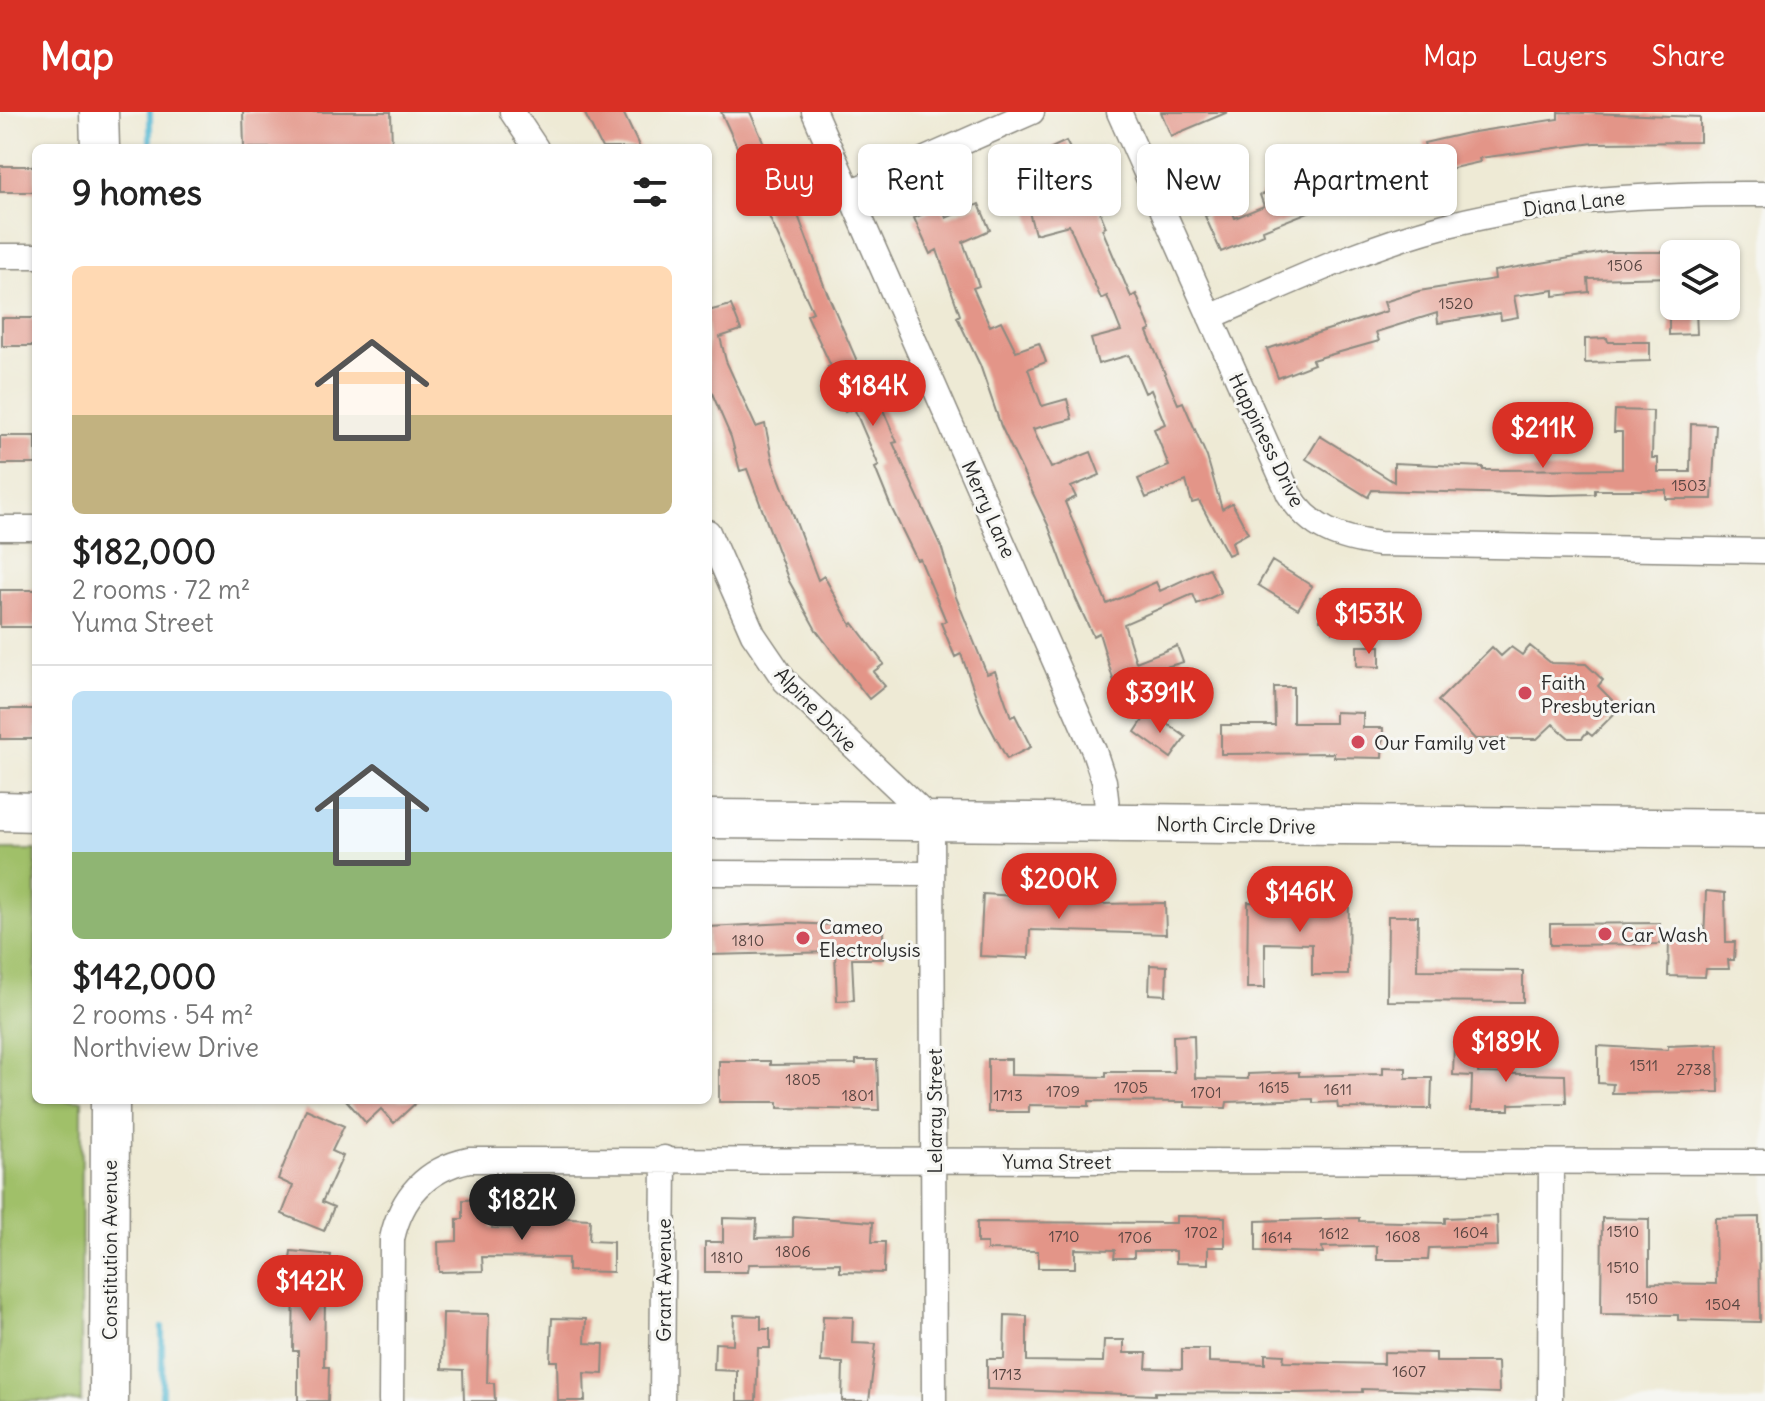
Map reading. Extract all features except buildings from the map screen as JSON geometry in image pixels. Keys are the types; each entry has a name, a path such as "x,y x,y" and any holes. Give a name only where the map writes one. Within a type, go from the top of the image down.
{"main road":[{"path":"99,112 100,144"},
{"path":"0,811 32,812"},
{"name":"North Circle Drive","path":"712,819 1765,829"},
{"name":"Constitution Avenue","path":"109,1401 110,1104"}],"street":[{"path":"512,112 533,144"},
{"name":"Merry Lane","path":"814,112 1094,751 1104,781 1109,824"},
{"path":"850,192 1032,112"},
{"name":"Happiness Drive","path":"1119,112 1289,494 1300,512 1316,527 1379,544 1765,551"},
{"name":"Diana Lane","path":"1210,317 1367,251 1492,215 1627,195 1765,194"},
{"path":"0,256 32,256"},
{"path":"0,528 32,528"},
{"name":"Alpine Drive","path":"712,541 753,634 785,681 932,821"},
{"name":"Lelaray Street","path":"932,821 934,1401"},
{"path":"712,873 932,874"},
{"name":"Grant Avenue","path":"662,1401 664,1158"},
{"name":"Yuma Street","path":"391,1401 392,1239 396,1218 408,1196 445,1165 469,1160 1765,1162"},
{"path":"1550,1401 1551,1162"}],"green space":[{"path":"0,850 32,850 32,1104 82,1104 81,1401 0,1401"}],"waterway":[{"path":"150,112 150,144"},
{"path":"162,1327 162,1401"}],"place":[{"name":"Faith Presbyterian","path":"1525,693"},
{"name":"Our Family vet","path":"1358,742"},
{"name":"Car Wash","path":"1605,934"},
{"name":"Cameo Electrolysis","path":"803,938"}]}
